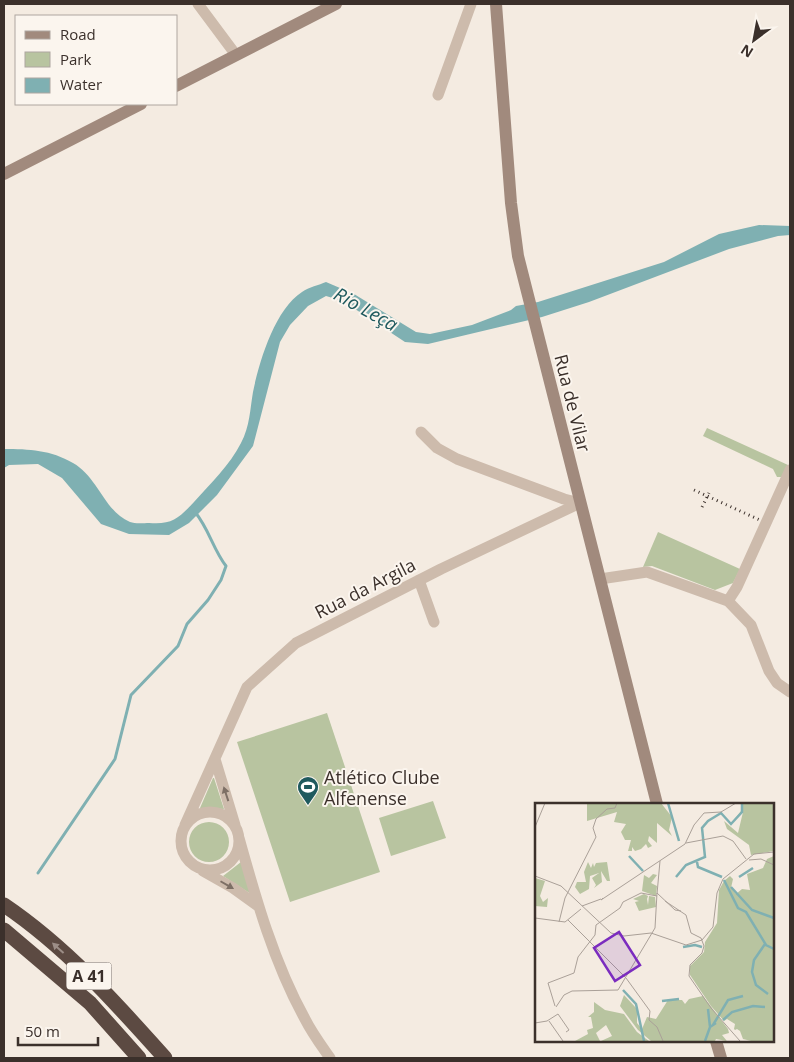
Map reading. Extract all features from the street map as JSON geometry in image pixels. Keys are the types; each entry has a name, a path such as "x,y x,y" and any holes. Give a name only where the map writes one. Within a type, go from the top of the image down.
{"highway":[{"name":"A 41","path":"4,905 35,926 104,989 165,1058"},
{"name":"A 41","path":"4,930 90,1003 138,1058"}],"street":[{"path":"198,4 236,55"},
{"path":"178,85 336,4"},
{"path":"438,94 471,4"},
{"name":"Rua de Vilar","path":"496,4 511,203 518,256 657,803"},
{"path":"4,174 139,105"},
{"path":"421,432 437,448 457,459 564,499 580,503"},
{"path":"728,601 737,587 790,470"},
{"name":"Rua da Argila","path":"258,906 233,888 195,867 182,852 180,843 185,825 247,687 289,650 320,630 580,503"},
{"path":"600,579 647,572 728,601 751,625 769,671 777,683 790,692"},
{"path":"419,580 434,622"},
{"path":"215,759 258,906 284,976 305,1020 330,1058"},
{"path":"185,825 199,814 216,812 231,821 238,833 236,856 222,868 203,870 195,867"},
{"path":"716,1042 721,1058"}],"green space":[{"path":"707,428 788,465 783,477 777,477 773,469 703,436"},
{"path":"658,532 740,569 733,583 715,590 652,566 643,567"},
{"name":"Atlético Clube Alfenense","path":"327,713 380,872 290,902 237,742"},
{"path":"213,778 224,809 200,808"},
{"path":"433,801 446,838 391,856 379,818"},
{"path":"213,822 220,825 226,831 229,842 228,850 220,859 213,862 205,862 198,859 190,850 189,838 192,831 201,823"},
{"path":"241,862 251,894 223,876"}],"water":[{"name":"Rio Leça","path":"759,225 790,226 790,235 778,236 729,249 589,302 542,317 428,344 405,342 343,301 326,296 308,306 290,325 280,342 253,446 217,495 189,523 169,535 129,534 101,524 62,478 38,464 9,465 4,468 4,449 31,450 56,455 82,469 121,517 134,523 164,523 179,516 189,508 231,459 241,443 249,418 256,380 270,337 284,311 292,300 302,292 326,282 354,294 416,332 430,334 472,325 511,310 516,306 538,302 664,262 719,234"}],"waterway":[{"path":"38,873 115,759 131,695 178,646 187,624 208,600 221,580 226,566 195,512"}],"railway":[{"path":"694,490 762,521"},
{"path":"702,507 709,493"}],"place":[{"name":"Atlético Clube Alfenense","path":"308,806"}]}
